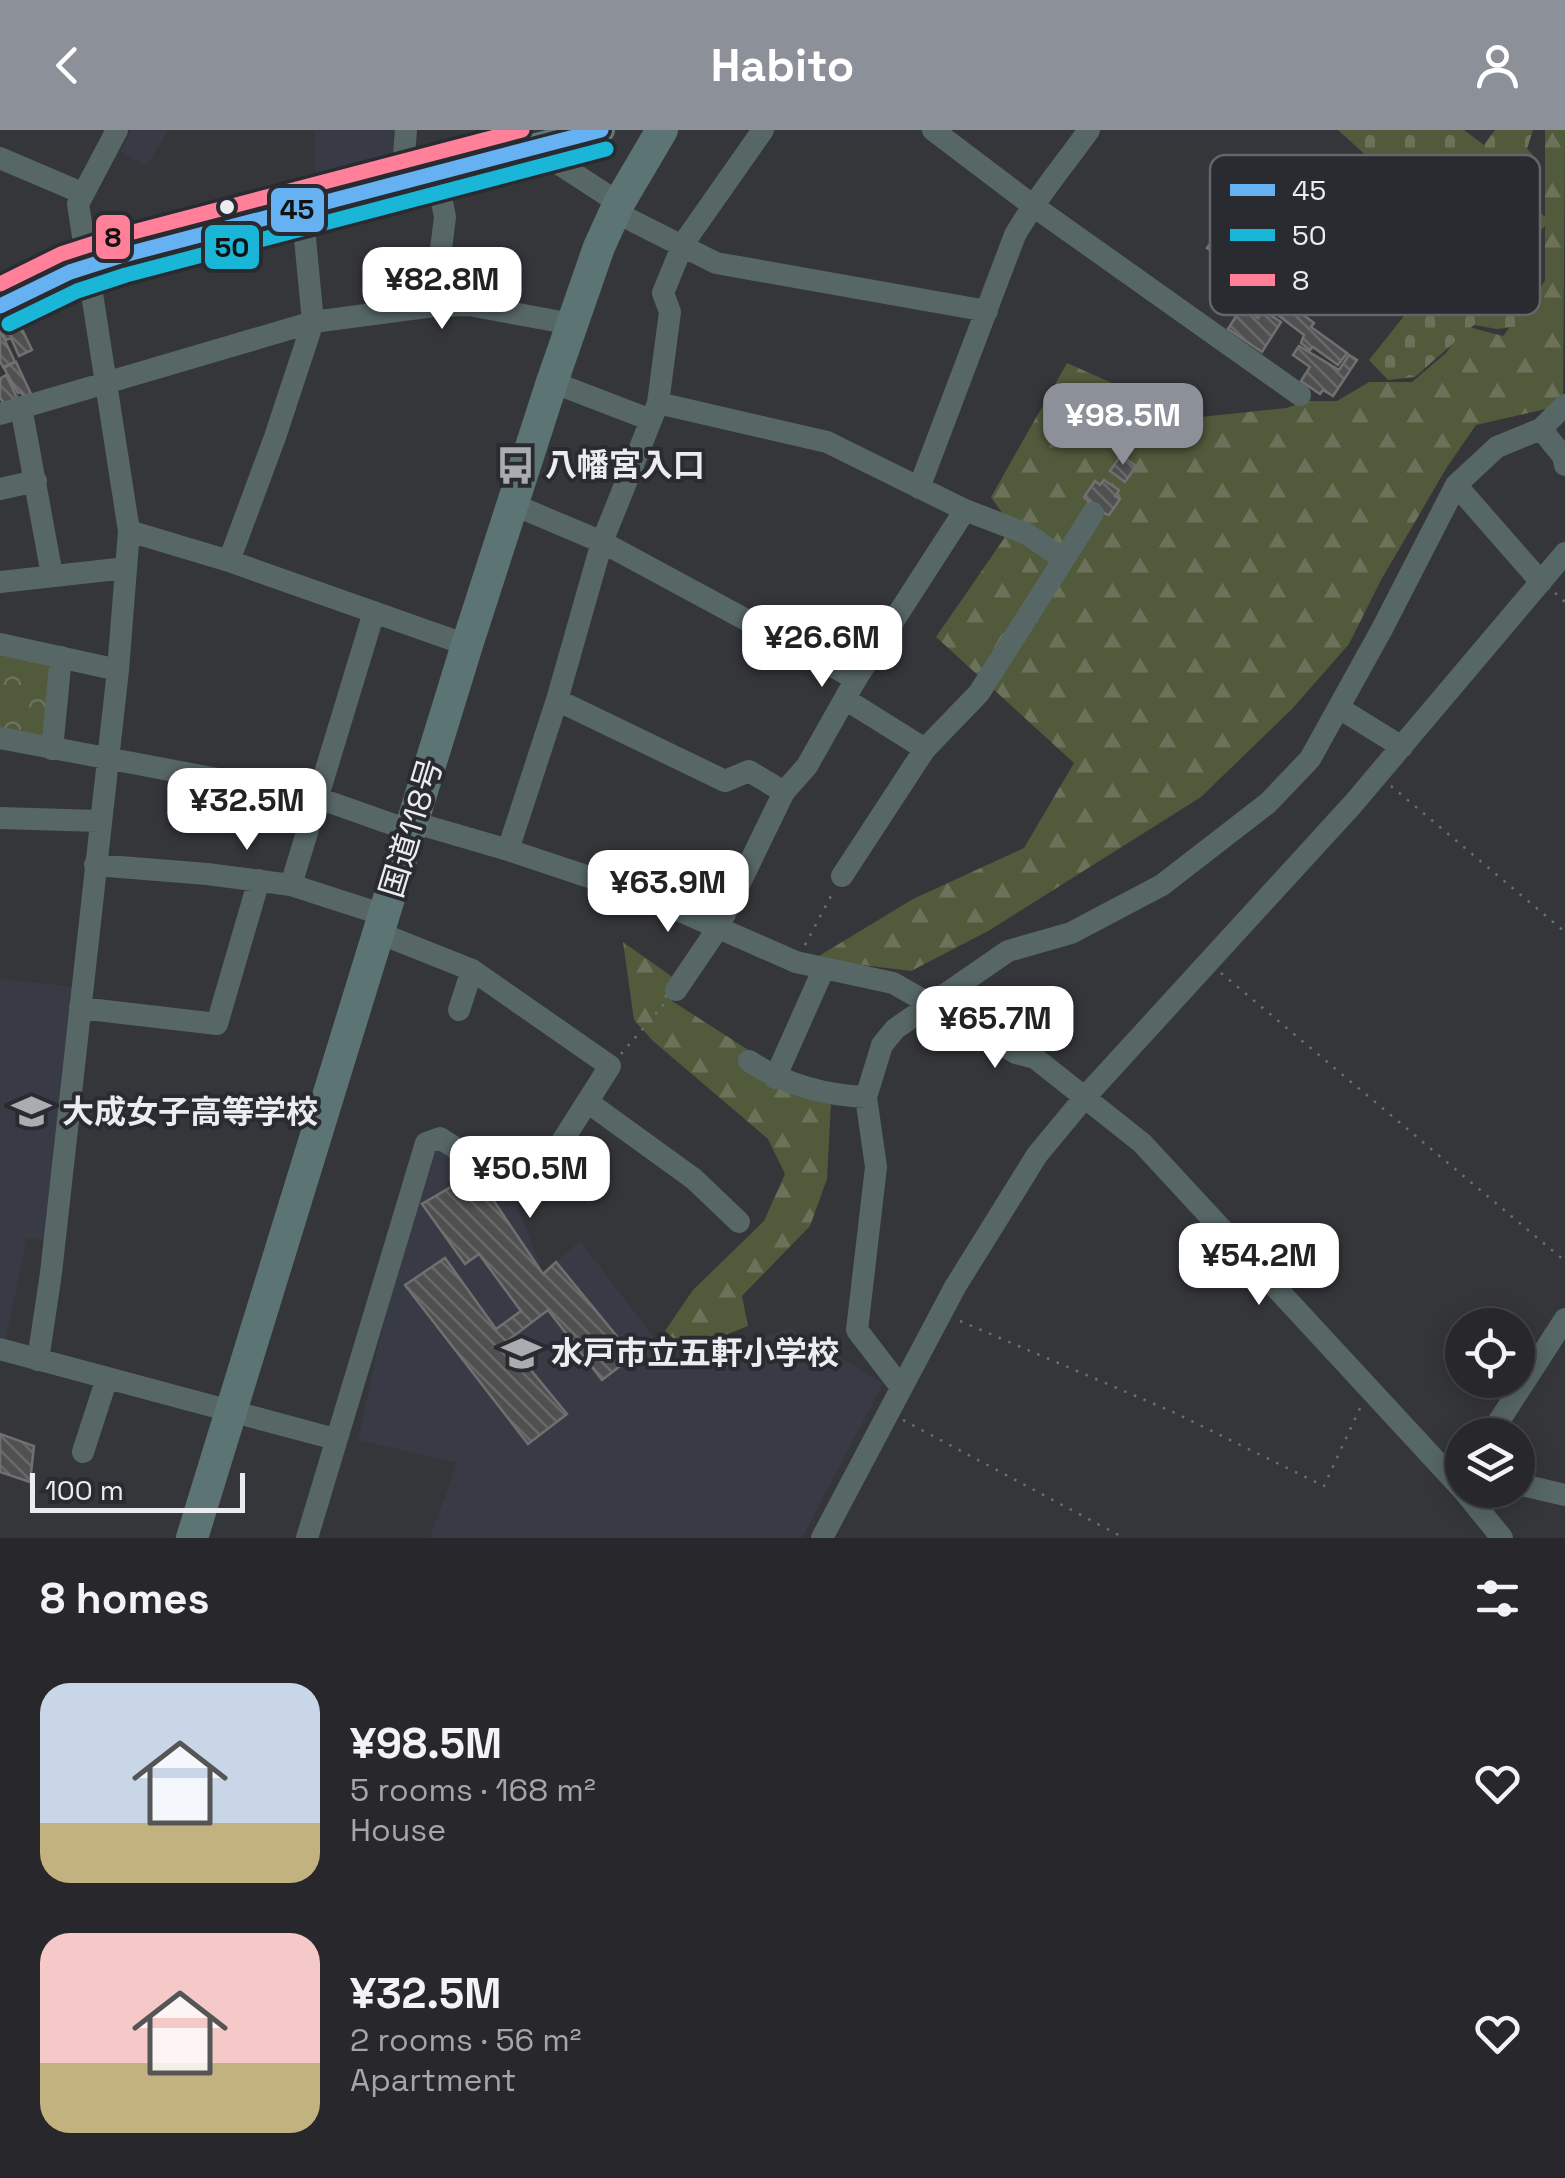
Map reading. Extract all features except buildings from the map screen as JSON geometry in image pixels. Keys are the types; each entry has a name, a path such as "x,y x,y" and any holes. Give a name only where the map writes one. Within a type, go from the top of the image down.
{"highway":[{"name":"国道118号","path":"192,1538 552,382 617,208 662,130"}],"main road":[{"path":"0,306 87,266 597,130"}],"street":[{"path":"38,1360 118,670 129,531 78,204 118,130"},
{"path":"402,181 406,130"},
{"path":"508,850 557,700 602,542 654,412 670,312 663,294 683,244 763,130"},
{"path":"933,130 1300,395"},
{"path":"919,488 1015,235 1032,205 1044,196 1089,130"},
{"path":"533,148 617,208 716,263 986,311"},
{"path":"0,158 82,193"},
{"path":"434,306 445,218 436,172"},
{"path":"229,561 313,322 302,207"},
{"path":"52,576 36,481 10,411 313,322 434,306 507,310 572,324"},
{"path":"552,382 654,412 826,442 964,510 1027,534 1062,558"},
{"path":"900,1386 857,1330 876,1166 866,1097 882,1046 895,1029 1008,951 1072,933 1162,885 1268,803 1310,759 1456,485 1497,447 1541,429 1565,406"},
{"path":"1541,429 1565,464"},
{"path":"0,489 36,481"},
{"path":"1456,485 1541,582"},
{"path":"512,504 602,542 851,689 925,749"},
{"path":"676,990 718,928 784,792 807,766 964,510"},
{"path":"842,876 925,749 979,692 1093,513"},
{"path":"129,531 229,561 467,645"},
{"path":"822,1538 900,1386 1037,1155 1085,1096 1378,775 1565,553"},
{"path":"0,582 126,568"},
{"path":"291,886 374,612"},
{"path":"0,644 118,670"},
{"path":"52,749 61,658"},
{"path":"557,700 725,781 748,771 784,792"},
{"path":"1339,708 1402,747"},
{"path":"0,738 318,798 400,827 426,826 646,896 796,962 893,983 1016,1052 1035,1058 1142,1143 1445,1468"},
{"path":"0,818 99,821"},
{"path":"95,865 291,886 381,924 472,970 610,1066 528,1195 440,1138 426,1143 335,1439 312,1537"},
{"path":"80,1008 216,1024 260,880"},
{"path":"775,1078 824,968"},
{"path":"459,1010 472,970"},
{"path":"749,1061 775,1078 840,1096 866,1097"},
{"path":"589,1102 694,1179 739,1222"},
{"path":"1501,1418 1565,1319"},
{"path":"0,1350 335,1439"},
{"path":"83,1452 108,1378"},
{"path":"1535,1488 1565,1495"},
{"path":"1479,1508 1502,1538"}],"path":[{"path":"1378,775 1565,932"},
{"path":"796,962 842,876"},
{"path":"1207,961 1565,1261"},
{"path":"610,1066 676,990"},
{"path":"942,1313 1173,1412 1324,1486 1370,1387"},
{"path":"889,1412 1124,1538"}],"shaded area":[{"path":"132,130 169,130 146,166 120,151"},
{"path":"314,130 398,130 394,160 315,181"},
{"name":"大成女子高等学校","path":"0,979 77,987 49,1241 27,1238 6,1339 0,1337"},
{"name":"水戸市立五軒小学校","path":"442,1143 514,1194 543,1274 580,1241 676,1366 790,1328 883,1383 802,1538 430,1538 457,1463 358,1440 413,1187"}],"green space":[{"path":"1338,130 1464,130 1484,145 1495,130 1533,130 1527,149 1533,155 1366,155"},
{"path":"1545,130 1565,130 1563,405 1476,425 1381,580 1349,644 1292,709 1201,797 990,930 911,971 814,959 913,899 1024,848 1074,763 936,637 1012,527 991,497 1067,363 1191,418 1286,408 1307,401 1337,401 1369,382 1412,382 1446,353 1465,326 1503,336 1519,315 1540,315 1540,288 1545,281"},
{"path":"1540,213 1550,221 1540,231"},
{"path":"1405,315 1537,315 1535,324 1497,329 1474,325 1415,377 1388,380 1369,360"},
{"path":"0,647 57,659 50,741 0,732"},
{"path":"623,942 671,976 672,1001 831,1103 827,1179 810,1226 742,1296 748,1326 687,1350 665,1331 693,1290 764,1221 785,1174 768,1139 653,1041 634,1020"}],"transit line":[{"name":"8","path":"0,284 61,254 114,237 522,130"},
{"name":"45","path":"0,306 70,272 120,256 601,130"},
{"name":"50","path":"9,324 77,291 126,275 606,149"}],"place":[{"name":"八幡宮入口","path":"515,465"},
{"name":"大成女子高等学校","path":"32,1112"},
{"name":"水戸市立五軒小学校","path":"521,1353"}]}
